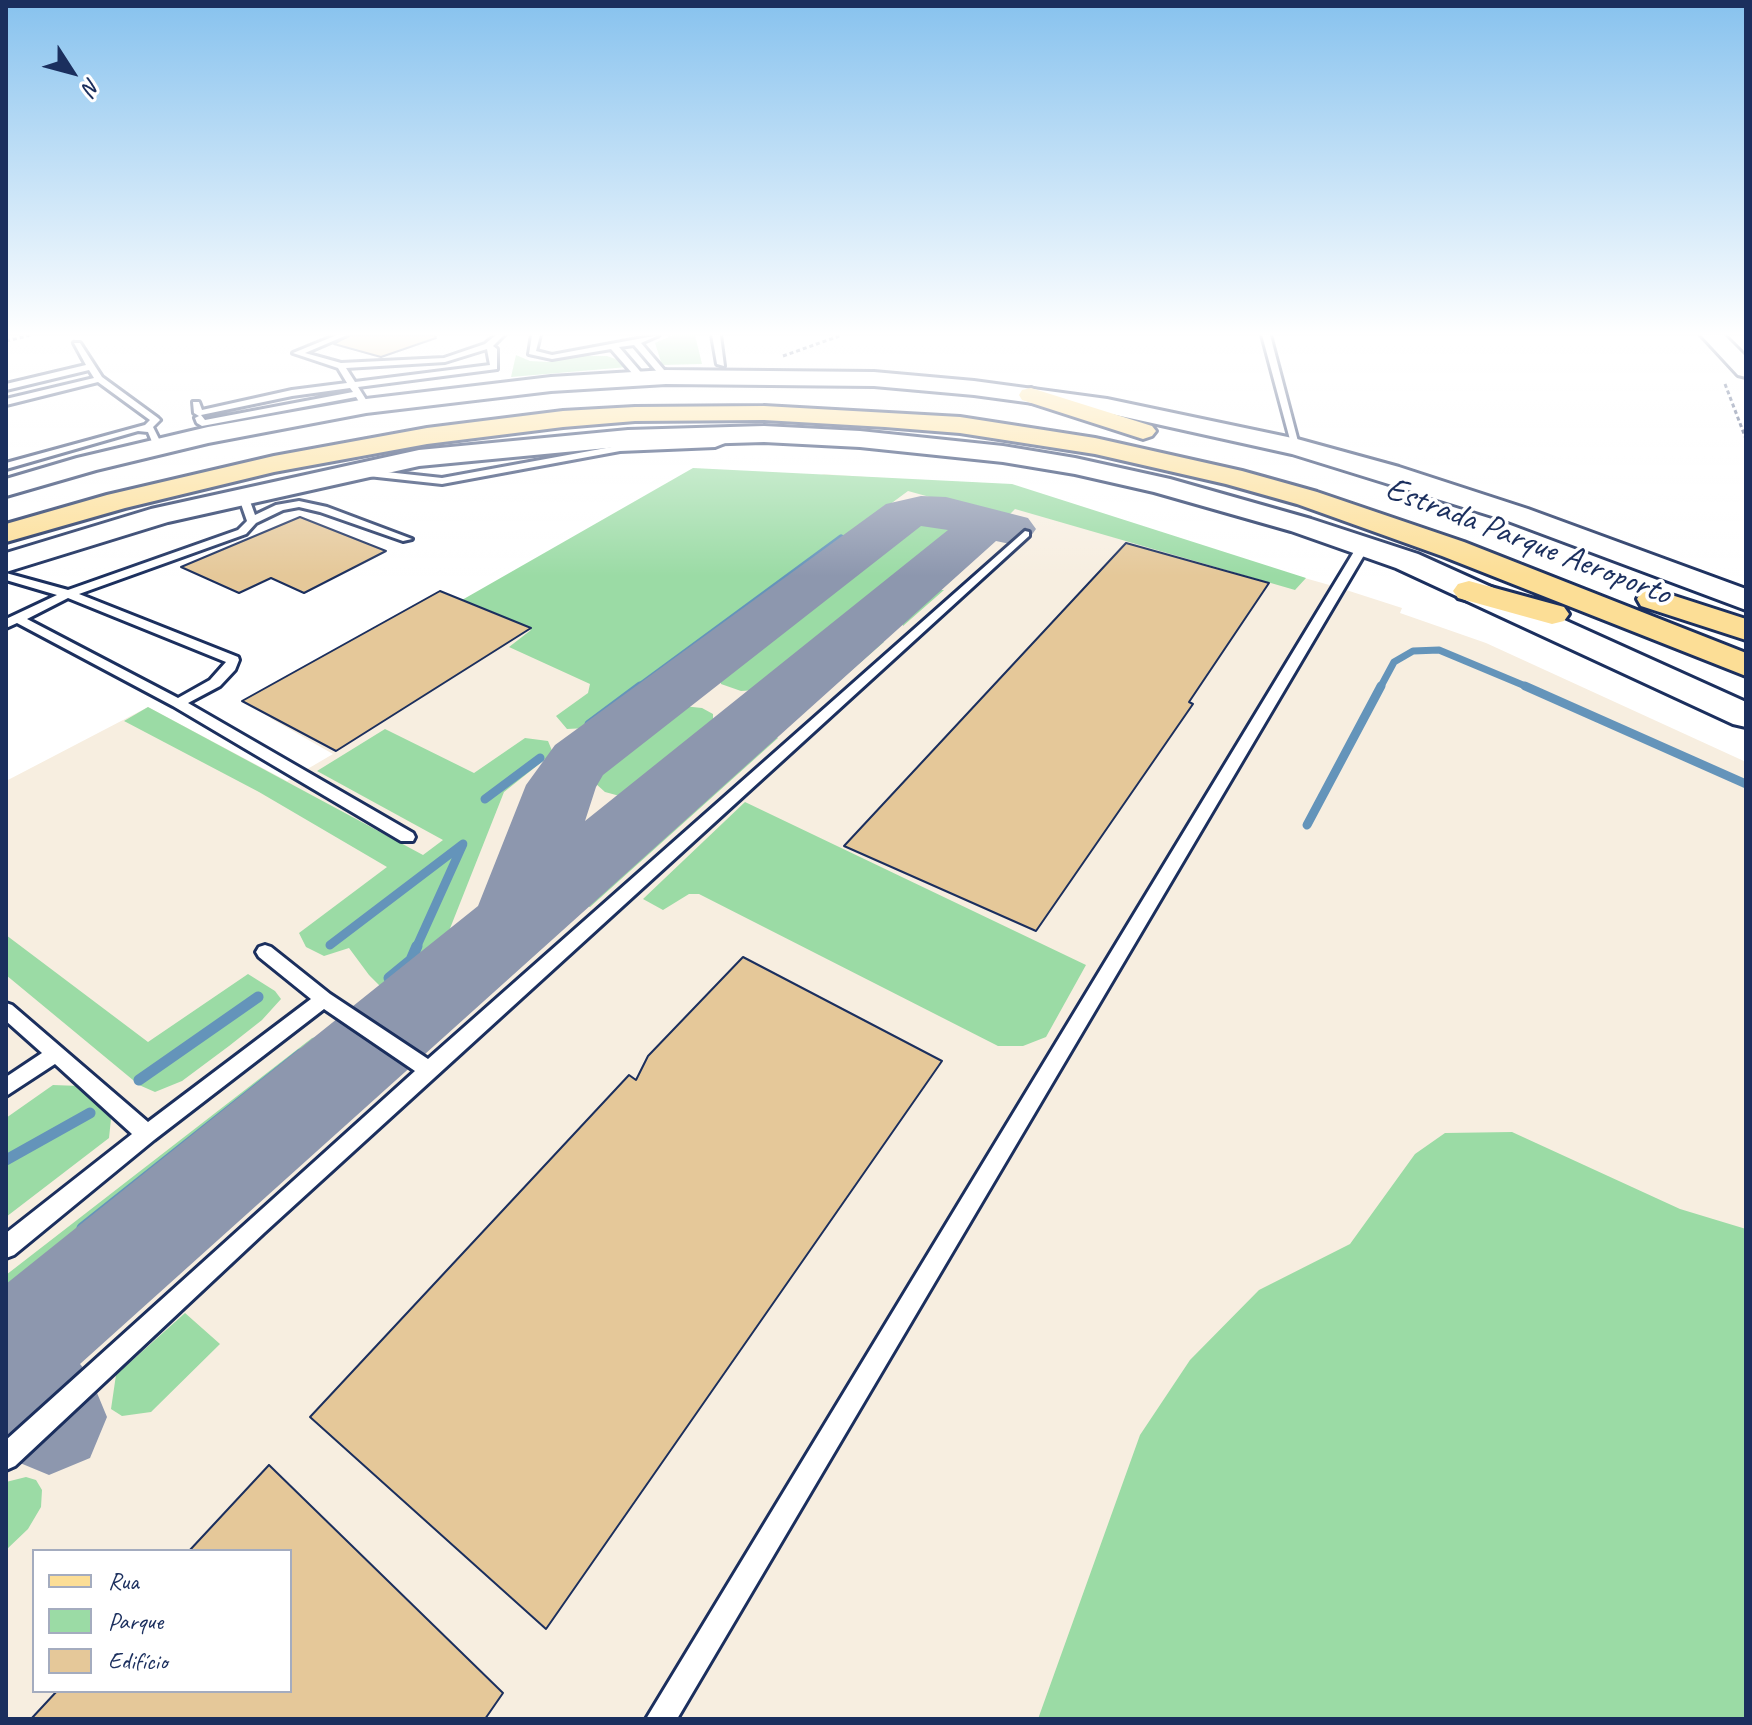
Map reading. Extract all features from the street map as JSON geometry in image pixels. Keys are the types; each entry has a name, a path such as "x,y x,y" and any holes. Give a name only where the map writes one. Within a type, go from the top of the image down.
{"main road":[{"name":"Estrada Parque Aeroporto","path":"14,524 179,468 267,448 465,416"},
{"name":"Estrada Parque Aeroporto","path":"14,524 274,464 427,436 548,421 647,416"},
{"name":"Estrada Parque Aeroporto","path":"790,416 915,421 1016,432 1095,446 1232,477 1307,498 1453,549 1746,666"},
{"name":"Estrada Parque Aeroporto","path":"992,416 1076,425 1262,464 1420,512 1746,639"},
{"path":"1092,416 1183,446"},
{"path":"14,524 216,486 364,468"},
{"path":"1606,583 1746,630"},
{"path":"1469,591 1746,666"}],"street":[{"path":"6,488 63,463 201,419 231,416"},
{"path":"1155,416 1297,447 1489,505 1746,600"},
{"path":"6,563 161,515 248,508 331,475 484,449 737,435 860,439 1003,454 1061,464 1236,505 1364,545 1407,561 1746,716"}],"lane":[{"path":"149,416 155,420 152,437"},
{"path":"201,419 216,416"},
{"path":"1288,416 1297,447"},
{"path":"331,475 383,472 442,481 624,443"},
{"path":"37,457 63,463"},
{"path":"6,466 37,457 63,463"},
{"path":"12,622 68,594 242,532 250,527 248,508 299,504 323,509 407,539"},
{"path":"6,1457 257,1225 1025,534"},
{"path":"661,1719 1364,545"},
{"path":"6,576 68,594 233,660 215,683 178,703"},
{"path":"12,622 178,703 407,837"},
{"path":"265,952 324,999 430,1071"},
{"path":"6,1247 324,999"},
{"path":"6,1010 147,1134"},
{"path":"6,1088 56,1053"}],"path":[{"path":"1737,416 1746,439"}],"shaded area":[{"path":"824,474 896,479 1248,562 1402,608 1400,613 1486,643 1746,762 1746,1719 6,1719 6,781 148,707 287,781 333,754 270,718 302,700 277,685 438,591 462,600 503,579"}],"green space":[{"path":"693,468 1012,484 1306,578 1295,590 1015,509 1006,518 908,491 587,728 567,729 556,716 588,693 590,684 509,647 531,630 462,600"},
{"path":"922,520 949,527 952,533 790,671 773,684 756,690 741,691 721,684 719,669 733,650 908,523"},
{"path":"944,590 903,626 900,614 904,605 920,593"},
{"path":"873,641 884,642 807,709 799,706 797,699 805,690 849,653"},
{"path":"683,706 702,708 713,714 713,736 642,792 628,797 616,795 605,792 595,783 593,767 604,756 636,730 668,710"},
{"path":"148,707 423,855 443,840 317,771 385,729 474,773 525,738 548,741 553,753 504,792 449,931 426,966 402,985 390,988 380,986 349,948 324,956 306,947 299,933 387,867 259,792 124,721"},
{"path":"768,731 778,738 590,907 581,904 590,882 746,743"},
{"path":"745,802 1086,965 1046,1037 1023,1046 998,1046 699,894 689,894 663,910 643,899"},
{"path":"6,935 148,1042 248,974 275,991 281,999 262,1020 182,1081 155,1092 139,1085 6,975"},
{"path":"533,943 543,947 428,1050 413,1053 412,1047 423,1027 500,960"},
{"path":"337,1032 342,1037 6,1320 6,1275 312,1038"},
{"path":"53,1085 80,1086 111,1119 109,1138 6,1217 6,1118"},
{"path":"1512,1132 1680,1209 1746,1229 1746,1719 1038,1719 1140,1435 1190,1360 1259,1290 1350,1244 1415,1154 1445,1133"},
{"path":"302,1143 303,1156 292,1172 77,1359 64,1356 67,1341 80,1325 279,1155 293,1144"},
{"path":"185,1313 220,1344 151,1412 122,1416 111,1409 116,1375"},
{"path":"26,1477 36,1480 42,1490 41,1507 28,1529 6,1550 6,1482"}],"building":[{"path":"300,517 386,551 304,593 271,578 239,593 181,567"},
{"path":"1126,543 1269,583 1189,702 1193,704 1036,931 844,846"},
{"path":"440,591 531,628 336,751 242,701"},
{"path":"743,957 942,1061 546,1629 310,1417 629,1075 636,1080 648,1056"},
{"path":"269,1465 503,1693 485,1719 31,1719 55,1693 292,1693 292,1549 191,1549"}],"waterway":[{"path":"637,688 841,538"},
{"path":"1380,688 1394,662 1413,651 1439,650 1530,688"},
{"path":"589,724 640,686"},
{"path":"1307,825 1381,686"},
{"path":"1525,686 1746,784"},
{"path":"485,799 540,758"},
{"path":"330,945 463,844 416,948"},
{"path":"389,978 411,960 417,946"},
{"path":"139,1080 258,997"},
{"path":"82,1228 301,1054"},
{"path":"6,1160 90,1113"}],"taxiway":[{"path":"510,927 561,785 579,760 904,515 921,511 964,517"},
{"path":"6,1355 974,535 974,525 964,517"},
{"path":"964,517 1008,529"},
{"path":"6,1378 20,1380 49,1417"}]}
